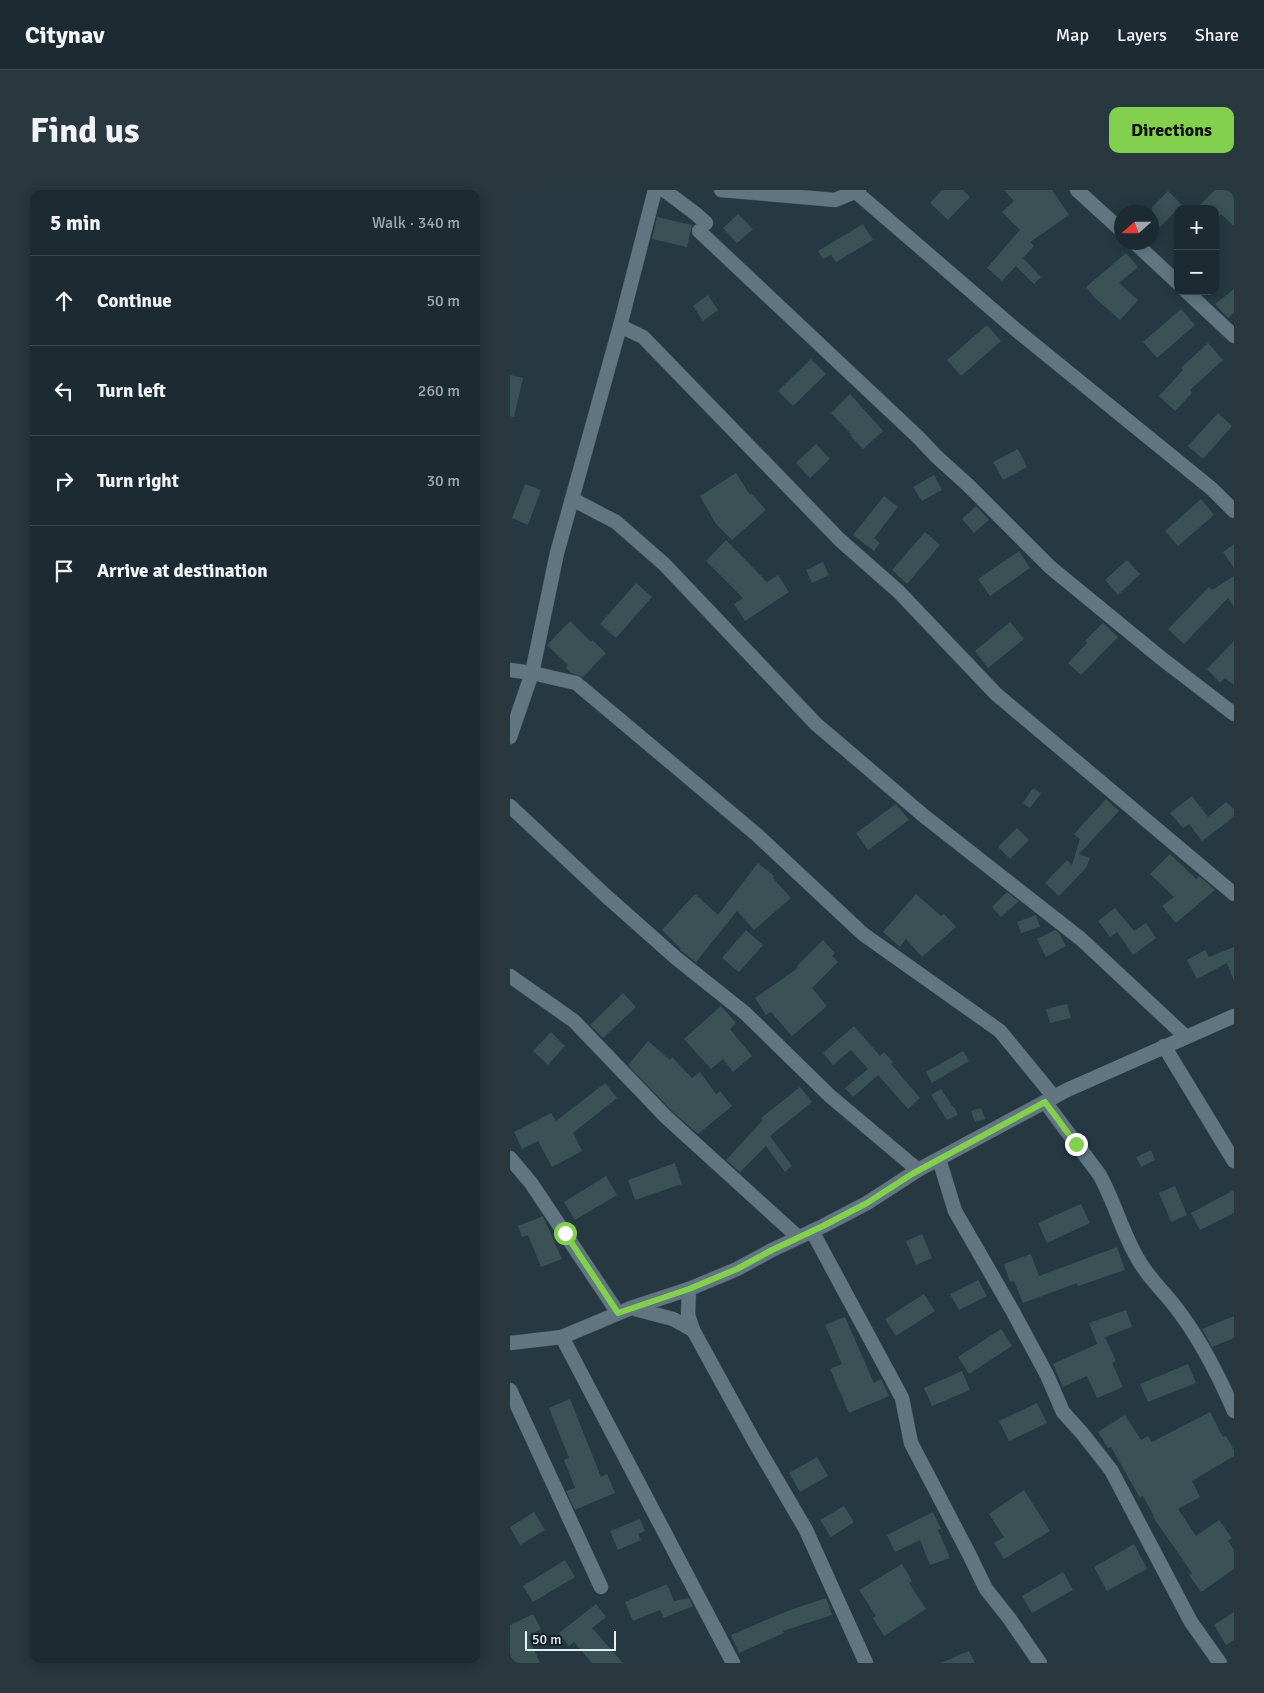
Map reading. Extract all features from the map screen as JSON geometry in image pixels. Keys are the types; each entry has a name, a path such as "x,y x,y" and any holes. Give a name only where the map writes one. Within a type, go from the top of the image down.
{"street":[{"path":"510,737 532,673 557,553 620,326 655,190"},
{"path":"664,190 696,214 702,227 1050,567 1234,714"},
{"path":"721,190 835,200 858,191 1015,329 1212,489 1234,511"},
{"path":"1077,190 1114,224"},
{"path":"1143,250 1174,279"},
{"path":"1190,295 1234,336"},
{"path":"620,326 643,337 840,540 899,592 996,694 1234,894"},
{"path":"572,499 616,522 664,564 816,724 924,816 1081,939 1185,1036"},
{"path":"510,670 576,683 756,834 863,934 1000,1031 1103,1180 1124,1234 1139,1261 1154,1284 1174,1304 1209,1356 1234,1412"},
{"path":"510,806 605,896 676,958 745,1013 830,1096 918,1170"},
{"path":"510,976 574,1020 666,1117 798,1237"},
{"path":"510,1344 562,1337 737,1269 867,1203 918,1170 1049,1100 1185,1036 1234,1016"},
{"path":"1164,1046 1234,1161"},
{"path":"510,1158 625,1311 673,1319 693,1330"},
{"path":"939,1159 955,1211 1025,1334 1047,1375 1063,1412 1111,1470 1191,1622 1220,1663"},
{"path":"812,1231 902,1398 911,1443 986,1589 1040,1663"},
{"path":"689,1289 688,1315 693,1330 806,1530 866,1663"},
{"path":"562,1337 733,1663"},
{"path":"510,1390 601,1587"}],"building":[{"path":"942,190 963,190 970,197 948,220 930,203"},
{"path":"1004,190 1052,190 1069,215 1030,242 1034,246 1023,258 1041,277 1034,284 1016,266 1002,281 987,268 1020,230 1002,212 1014,201"},
{"path":"1215,190 1234,190 1234,226 1221,214 1219,216 1219,205 1200,205"},
{"path":"1168,191 1182,205 1174,205 1174,213 1159,228 1159,205 1154,205"},
{"path":"738,214 753,229 737,243 723,228"},
{"path":"657,217 692,225 687,247 652,239"},
{"path":"863,224 873,240 836,262 831,255 823,259 818,251"},
{"path":"1126,253 1138,267 1119,283 1138,300 1120,320 1095,298 1086,287"},
{"path":"1234,289 1234,313 1228,318 1215,304"},
{"path":"708,295 718,310 703,321 693,306"},
{"path":"1181,309 1195,325 1157,358 1143,342"},
{"path":"987,325 1001,341 961,376 947,360"},
{"path":"1208,343 1223,360 1190,390 1192,393 1175,411 1159,396 1183,370 1181,368"},
{"path":"811,359 826,374 793,406 778,391"},
{"path":"510,375 523,378 514,417 510,416"},
{"path":"850,394 883,431 863,449 831,413"},
{"path":"1218,413 1232,426 1203,459 1188,446"},
{"path":"816,444 830,459 810,478 796,463"},
{"path":"1018,449 1027,467 1003,480 993,462"},
{"path":"736,473 750,495 751,493 766,510 732,540 716,524 700,496"},
{"path":"934,475 942,490 922,501 913,487"},
{"path":"525,484 541,490 528,525 512,518"},
{"path":"884,496 898,507 874,538 880,543 874,551 853,535"},
{"path":"1201,499 1214,515 1178,546 1165,531"},
{"path":"976,506 989,520 974,533 962,519"},
{"path":"925,532 940,545 907,584 892,570"},
{"path":"726,540 767,582 778,575 789,592 745,621 734,604 743,598 706,561"},
{"path":"1234,544 1234,568 1223,552"},
{"path":"1019,551 1030,568 990,596 978,579"},
{"path":"1127,560 1140,574 1118,595 1105,580"},
{"path":"823,562 829,575 812,583 806,570"},
{"path":"1234,576 1234,607 1228,598 1184,644 1168,629 1209,587 1212,590"},
{"path":"636,583 652,597 616,638 600,624"},
{"path":"570,621 591,642 592,640 606,653 583,677 571,673 566,668 568,665 547,645"},
{"path":"1010,622 1024,639 988,668 975,651"},
{"path":"1103,623 1118,637 1081,675 1068,663 1087,643 1085,641"},
{"path":"1234,641 1234,685 1225,678 1220,683 1207,669"},
{"path":"1033,788 1041,793 1030,808 1023,803"},
{"path":"1192,796 1208,817 1226,802 1234,809 1234,815 1229,821 1202,841 1189,824 1183,828 1170,813"},
{"path":"1106,799 1119,811 1079,854 1090,858 1086,868 1059,896 1045,883 1067,860 1072,865 1080,839 1074,834"},
{"path":"896,804 909,820 868,850 856,833"},
{"path":"1017,828 1029,840 1010,859 998,847"},
{"path":"1170,854 1196,879 1199,876 1215,890 1176,923 1162,906 1174,897 1150,874"},
{"path":"758,863 774,876 773,878 791,898 754,930 737,911 696,962 680,950 662,930 695,894 718,915"},
{"path":"1007,892 1019,901 1001,917 992,907"},
{"path":"916,894 941,916 944,914 956,927 922,957 906,939 900,947 883,932"},
{"path":"1115,908 1134,931 1146,923 1156,938 1133,955 1117,932 1110,937 1098,921"},
{"path":"1036,915 1040,927 1021,933 1017,922"},
{"path":"746,930 763,945 739,972 722,958"},
{"path":"1055,930 1059,933 1066,946 1046,957 1037,939"},
{"path":"823,940 835,953 832,956 838,962 812,988 827,1006 792,1036 771,1012 766,1015 755,998 798,968 797,966"},
{"path":"1234,947 1234,981 1227,963 1197,979 1187,960 1205,950 1209,957"},
{"path":"623,993 636,1007 603,1038 590,1025"},
{"path":"1067,1004 1071,1018 1050,1023 1046,1009"},
{"path":"721,1006 736,1023 730,1029 752,1056 733,1072 723,1059 711,1069 684,1039"},
{"path":"854,1026 880,1056 884,1052 893,1062 891,1064 920,1098 908,1109 878,1075 853,1097 845,1088 868,1069 851,1050 833,1065 823,1053"},
{"path":"551,1032 565,1046 548,1065 533,1051"},
{"path":"648,1041 670,1060 672,1057 692,1078 700,1072 716,1094 720,1091 732,1106 698,1134 672,1111 628,1065"},
{"path":"963,1051 969,1061 932,1083 926,1072"},
{"path":"605,1083 617,1098 573,1133 582,1151 552,1167 538,1141 522,1149 514,1132 551,1113 556,1121"},
{"path":"800,1087 812,1102 770,1136 792,1166 785,1172 766,1146 740,1172 726,1160 763,1120 761,1118"},
{"path":"941,1089 958,1115 947,1120 931,1095"},
{"path":"981,1108 985,1119 975,1122 971,1111"},
{"path":"1151,1150 1155,1160 1141,1167 1136,1157"},
{"path":"675,1163 682,1184 635,1200 628,1180"},
{"path":"606,1176 617,1195 575,1220 564,1202"},
{"path":"1175,1186 1187,1215 1171,1222 1159,1193"},
{"path":"1234,1190 1234,1213 1200,1230 1191,1213"},
{"path":"1081,1204 1090,1223 1047,1243 1038,1223"},
{"path":"543,1216 562,1259 541,1267 528,1235 522,1237 518,1226"},
{"path":"922,1234 932,1258 916,1265 906,1241"},
{"path":"1117,1247 1125,1270 1078,1286 1077,1283 1023,1303 1014,1281 1010,1282 1004,1264 1031,1254 1039,1276"},
{"path":"978,1280 987,1296 959,1310 950,1294"},
{"path":"924,1294 935,1311 896,1336 885,1319"},
{"path":"1126,1310 1132,1327 1105,1337 1116,1361 1112,1363 1123,1387 1097,1398 1087,1376 1063,1387 1053,1364 1097,1344 1089,1323"},
{"path":"1234,1316 1234,1338 1212,1347 1202,1329"},
{"path":"845,1317 874,1383 881,1379 889,1396 849,1413 830,1369 842,1364 825,1325"},
{"path":"1001,1329 1012,1346 969,1374 958,1357"},
{"path":"1188,1364 1196,1383 1148,1402 1140,1384"},
{"path":"962,1371 970,1390 932,1406 924,1388"},
{"path":"570,1399 601,1477 607,1474 615,1493 575,1510 566,1491 575,1488 564,1460 569,1458 549,1408"},
{"path":"1037,1403 1047,1423 1009,1441 999,1421"},
{"path":"1210,1412 1223,1437 1226,1436 1234,1450 1234,1456 1192,1481 1200,1497 1178,1509 1196,1536 1219,1520 1232,1538 1228,1541 1234,1550 1234,1569 1201,1592 1189,1575 1192,1573 1153,1517 1143,1496 1140,1498 1111,1447 1108,1448 1098,1432 1125,1415 1141,1440 1148,1436 1152,1442"},
{"path":"817,1457 828,1476 800,1492 789,1473"},
{"path":"1024,1490 1050,1531 1004,1559 994,1543 1004,1537 989,1514"},
{"path":"844,1506 854,1522 831,1537 820,1520"},
{"path":"534,1512 545,1530 520,1545 510,1527"},
{"path":"933,1512 941,1529 938,1530 950,1558 930,1565 920,1540 895,1552 887,1535"},
{"path":"640,1519 645,1531 638,1534 641,1540 618,1550 610,1531"},
{"path":"1134,1544 1147,1569 1107,1591 1094,1567"},
{"path":"565,1560 575,1577 533,1602 523,1586"},
{"path":"902,1564 912,1581 909,1583 926,1609 884,1636 873,1618 876,1616 859,1590"},
{"path":"1063,1572 1073,1590 1032,1613 1022,1596"},
{"path":"667,1584 674,1601 689,1598 693,1606 664,1618 660,1610 633,1621 625,1602"},
{"path":"826,1598 832,1615 783,1631 784,1633 739,1653 731,1635 790,1610"},
{"path":"596,1604 606,1617 592,1628 623,1663 592,1663 574,1642 569,1646 559,1633"},
{"path":"1234,1612 1234,1640 1226,1645 1214,1625"},
{"path":"533,1614 541,1629 528,1636 540,1663 510,1663 510,1625"},
{"path":"969,1651 975,1663 941,1663"}],"route":[{"path":"565,1233 618,1313 689,1289 737,1269 867,1203 912,1174 1045,1102 1076,1144"}]}
